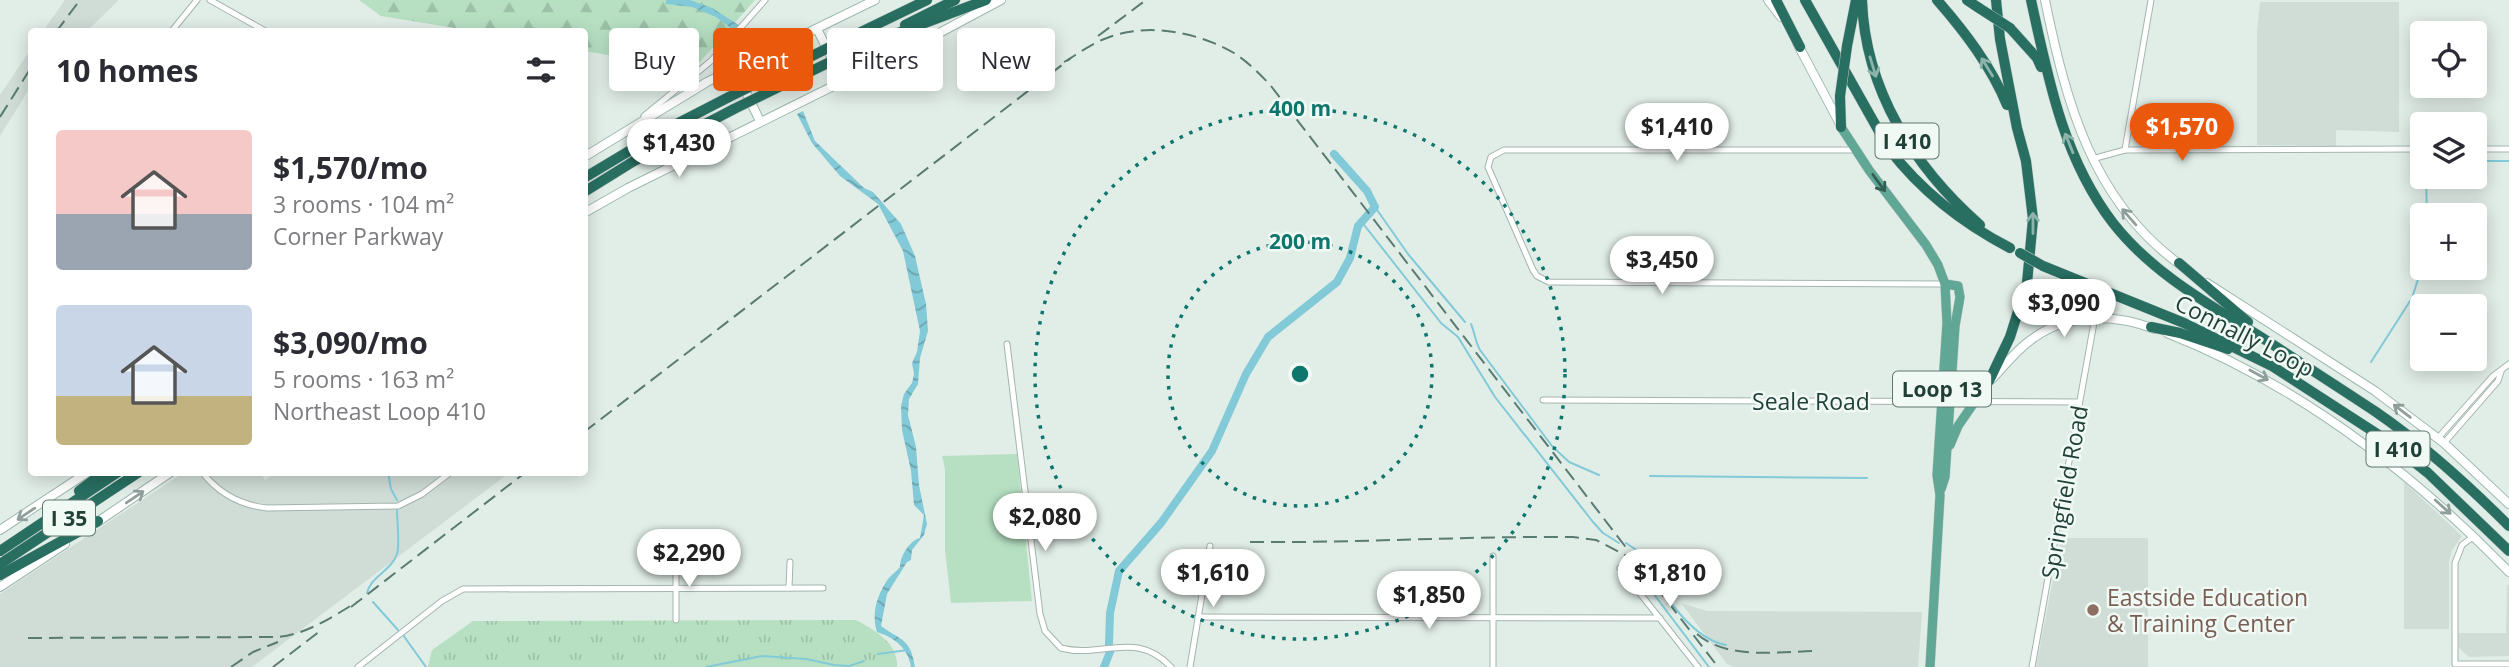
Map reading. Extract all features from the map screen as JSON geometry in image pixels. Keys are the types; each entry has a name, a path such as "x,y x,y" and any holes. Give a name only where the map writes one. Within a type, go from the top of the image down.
{"highway":[{"path":"588,176 659,133 927,0"},
{"path":"898,28 955,0"},
{"path":"911,28 986,0"},
{"path":"1776,0 1800,47"},
{"path":"1805,0 1882,138 1903,167 1945,207 1977,230 2015,250"},
{"name":"Loop 13","path":"1841,127 1840,96 1856,0"},
{"name":"Connally Loop","path":"1862,0 1870,58 1889,110 1906,140 1954,202 1979,225 2043,266 2184,323 2273,366 2388,441 2428,473 2509,551"},
{"path":"1937,0 1961,28 1990,71 2017,128"},
{"path":"1967,0 2010,28 2037,58 2049,86"},
{"name":"Loop 13","path":"1990,381 2021,307 2032,248 2031,192 2000,39 1996,0"},
{"name":"Connally Loop","path":"2031,0 2049,86 2077,162 2114,223 2137,250 2177,283 2377,412 2432,455 2509,526"},
{"path":"588,190 665,144 827,63"},
{"path":"588,197 665,144"},
{"path":"2179,264 2281,350"},
{"path":"2151,327 2180,333 2273,366"},
{"path":"0,549 99,476"},
{"name":"I 35","path":"0,549 112,476"},
{"name":"I 35","path":"0,564 133,476"},
{"path":"0,575 98,521"}],"main road":[{"path":"813,31 875,0"},
{"path":"943,29 1001,0"},
{"path":"1768,0 1800,47 1841,127"},
{"path":"2045,0 2072,104 2092,159 2126,215 2179,264 2375,391 2441,440 2509,504"},
{"path":"817,29 827,49"},
{"path":"588,155 713,80"},
{"path":"588,211 827,88"},
{"path":"745,91 760,121"},
{"name":"Loop 13","path":"1841,127 1926,245 1945,284 1947,454 1940,495"},
{"name":"Loop 13","path":"1930,667 1940,495 1937,475 1960,292 1956,284 1945,284"},
{"path":"1990,381 2022,346 2035,336 2066,323 2095,317 2120,318 2151,327 2225,357 2292,394 2365,443 2417,484 2509,572"},
{"name":"Loop 13","path":"1947,454 1958,426 1990,381"},
{"path":"0,530 82,476"},
{"path":"0,587 165,476"}],"street":[{"path":"174,28 197,0"},
{"path":"210,0 260,28"},
{"path":"742,28 765,0"},
{"path":"2125,150 2151,0"},
{"path":"625,132 713,59"},
{"path":"2092,159 2125,150 2410,149"},
{"path":"2487,149 2509,149"},
{"path":"1855,150 1504,150 1491,157 1489,173 1533,270 1549,282 1945,284"},
{"name":"Springfield Road","path":"2032,667 2095,317"},
{"path":"1007,344 1040,614 1045,632 1061,648 1070,650 1131,646 1155,653 1171,667"},
{"path":"2441,440 2498,381 2501,372 2509,364"},
{"name":"Seale Road","path":"1543,400 2079,402"},
{"path":"206,476 221,493 248,505 267,508 397,506 422,494 446,476"},
{"path":"2474,536 2462,545 2455,563 2455,664 2509,664"},
{"path":"1190,667 1210,546"},
{"path":"1493,556 1493,667"},
{"path":"676,558 676,620"},
{"path":"789,588 790,562"},
{"path":"1194,566 1207,569"},
{"path":"1619,568 1698,667"},
{"path":"358,667 448,597 463,589 823,588"},
{"path":"1198,617 1660,618"},
{"path":"366,660 371,667"}],"shaded area":[{"path":"65,0 119,0 90,28 45,28"},
{"path":"2260,2 2399,2 2399,132 2336,130 2336,146 2257,145 2257,32"},
{"path":"28,53 28,91 0,136 0,95"},
{"path":"178,476 262,476 265,480 270,476 505,476 252,667 0,667 0,594"},
{"path":"2404,482 2462,536 2452,550 2449,560 2449,629 2404,629"},
{"path":"2061,538 2148,538 2148,667 2036,667"},
{"path":"2507,584 2509,656 2469,657 2459,648 2458,633 2506,633"},
{"path":"1681,603 1707,611 1922,612 1918,667 1734,667 1727,664"}],"green space":[{"path":"359,0 755,0 730,28 713,28 713,47 699,63 699,28 609,28 609,55 588,52 588,28 455,28 381,16"},
{"path":"1017,454 1032,601 951,603 945,550 945,469 942,456"},
{"path":"856,620 890,644 897,659 897,667 428,667 432,650 473,621"}],"water":[{"path":"666,0 690,0 712,8 743,28 731,28 716,17 692,7 666,4"},
{"path":"803,111 815,141 864,188 873,192 901,224 915,256 926,304 928,331 920,358 918,384 909,399 908,415 916,447 919,485 927,524 924,535 912,550 911,560 907,562 887,594 881,626 907,645 915,667 911,667 907,654 900,645 877,632 875,618 876,605 884,585 900,567 906,549 920,538 924,515 914,505 911,471 902,430 901,406 904,394 912,383 912,363 917,352 920,331 903,251 878,204 840,176 812,143 797,114"}],"waterway":[{"path":"1109,644 1110,613 1119,571 1161,523 1212,451 1246,374 1268,337 1337,282 1350,258 1358,226 1375,207 1367,191 1334,154"},
{"path":"2487,161 2509,161"},
{"path":"2426,189 2427,203"},
{"path":"1375,207 1408,254 1465,322"},
{"path":"1361,221 1441,323 1458,337 1495,397 1593,522 1603,533 1619,543"},
{"path":"2371,362 2412,298 2418,280"},
{"path":"1471,324 1480,350 1552,446 1569,462 1599,475"},
{"path":"389,476 397,500"},
{"path":"1650,476 1867,478"},
{"path":"367,593 372,582 391,565 397,554 397,510"},
{"path":"1626,543 1635,549 1662,591 1685,620 1711,640 1726,645"},
{"path":"1653,593 1709,667"},
{"path":"373,602 398,630"},
{"path":"403,635 426,667"},
{"path":"878,654 908,650"},
{"path":"1104,667 1110,652"},
{"path":"706,667 762,656 849,666 864,661"}],"railway":[{"path":"59,28 80,0"},
{"path":"1098,36 1146,0"},
{"path":"1064,62 1107,38 1122,33 1155,30 1205,40 1234,53 1254,68 1271,86 1718,667"},
{"path":"588,429 1071,58"},
{"path":"0,117 28,72"},
{"path":"351,607 521,476"},
{"path":"1250,542 1573,537 1596,540 1627,556"},
{"path":"28,638 279,637 310,628 357,602"},
{"path":"273,667 320,631"},
{"path":"1697,634 1724,648 1739,651 1819,651"},
{"path":"231,667 253,652 278,642"}],"place":[{"name":"Eastside Education & Training Center","path":"2093,610"}]}
